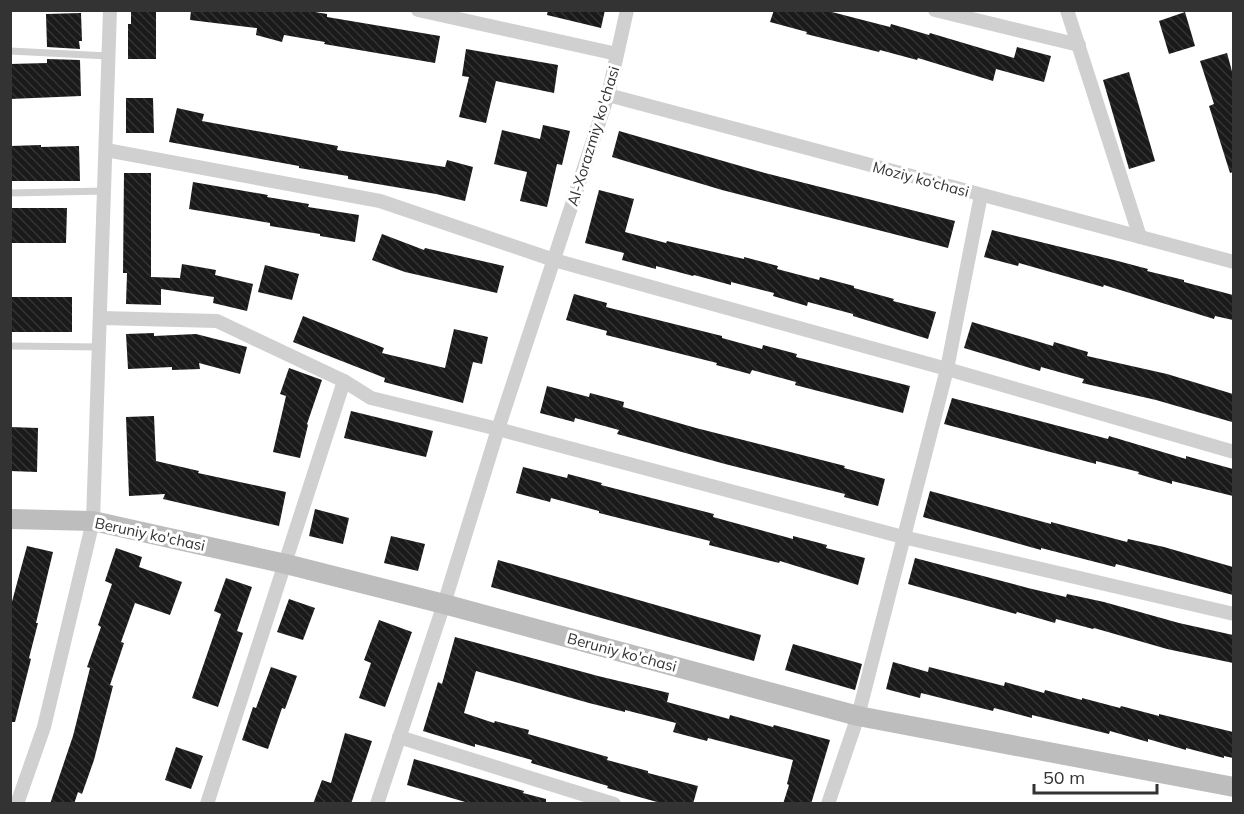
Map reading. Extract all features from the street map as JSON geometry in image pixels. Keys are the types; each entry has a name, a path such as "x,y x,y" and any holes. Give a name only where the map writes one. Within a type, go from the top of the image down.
{"street":[{"path":"17,804 44,727 93,521 110,10"},
{"path":"418,10 617,54"},
{"name":"Al-Xorazmiy ko'chasi","path":"377,804 608,95 627,10"},
{"path":"934,10 1079,45"},
{"path":"1067,10 1140,237"},
{"name":"Moziy ko‘chasi","path":"608,95 1233,262"},
{"path":"105,150 380,201 554,260 947,369 1233,452"},
{"path":"828,804 858,716 947,369 981,195"},
{"path":"101,318 217,321 344,381 371,398 498,429 903,537 1233,614"},
{"path":"207,804 344,381"},
{"name":"Beruniy ko'chasi","path":"10,519 93,521 286,564 444,604 858,716 1233,787"},
{"path":"399,736 614,804"}],"lane":[{"path":"10,51 108,56"},
{"path":"10,193 105,191"},
{"path":"10,346 100,346"}],"building":[{"path":"131,10 156,10 156,59 128,59 128,24 131,24"},
{"path":"191,10 303,10 327,14 327,17 440,36 435,63 284,35 282,42 256,35 257,28 190,20"},
{"path":"548,10 605,10 601,28 547,15"},
{"path":"774,10 824,10 890,27 891,24 929,35 930,33 1014,58 1017,47 1051,56 1044,82 996,69 993,81 918,58 917,60 880,50 879,52 806,34 807,32 770,22"},
{"path":"1185,12 1195,46 1169,54 1159,21"},
{"path":"81,13 80,49 47,47 46,14"},
{"path":"466,49 558,65 554,93 496,81 486,123 459,117 469,77 462,76"},
{"path":"1227,53 1233,75 1233,172 1230,173 1209,106 1214,104 1200,61"},
{"path":"47,59 80,60 81,96 10,99 10,64 47,63"},
{"path":"1129,72 1155,161 1129,169 1103,80"},
{"path":"126,98 153,98 154,133 126,133"},
{"path":"177,108 204,114 202,121 338,146 337,150 445,167 447,160 473,167 465,201 348,179 348,176 299,168 299,166 169,142"},
{"path":"543,125 570,131 562,165 557,164 547,207 520,201 527,172 494,164 502,130 540,139"},
{"path":"619,131 765,173 955,221 948,248 722,190 612,157"},
{"path":"41,145 41,147 79,146 80,181 10,181 10,146"},
{"path":"124,173 151,173 151,277 180,278 182,264 216,270 215,275 253,284 247,311 213,303 214,297 161,289 161,305 126,304 127,273 123,273"},
{"path":"193,182 268,195 267,197 309,204 308,207 359,215 355,242 270,226 270,223 189,209"},
{"path":"599,190 634,199 625,232 666,243 667,241 744,259 744,257 778,266 777,269 854,286 854,288 894,299 893,301 936,312 928,339 853,316 853,314 808,302 807,306 773,296 774,293 622,260 624,253 585,243"},
{"path":"10,208 67,208 66,243 10,243"},
{"path":"992,230 1148,269 1147,271 1233,295 1233,320 1215,316 1214,319 1104,285 1103,287 1019,263 1018,266 984,257"},
{"path":"382,234 424,250 425,248 504,266 497,293 405,272 372,260"},
{"path":"265,265 299,274 292,300 258,292"},
{"path":"574,294 607,303 606,307 722,336 722,338 762,349 763,345 797,354 796,357 910,386 903,413 795,385 796,382 752,370 750,374 716,365 717,363 606,335 607,331 566,320"},
{"path":"10,297 72,297 72,332 10,332"},
{"path":"303,316 384,348 382,353 445,368 454,329 488,337 482,364 473,362 463,403 384,382 385,378 293,342"},
{"path":"972,322 1053,346 1054,342 1088,352 1087,356 1167,374 1233,394 1232,422 1156,400 1082,383 1084,379 1041,367 1040,371 964,348"},
{"path":"154,333 154,336 196,334 247,347 240,374 199,363 200,369 172,370 172,367 128,369 126,334"},
{"path":"289,368 322,380 307,424 300,458 273,452 286,396 280,394"},
{"path":"547,386 589,397 590,393 624,402 623,407 845,466 844,468 885,479 878,506 844,497 845,494 617,434 619,430 575,418 574,422 540,413"},
{"path":"952,398 1108,439 1109,436 1186,459 1186,456 1233,469 1233,496 1172,481 1172,484 1138,474 1139,472 1096,461 1096,464 944,424"},
{"path":"351,411 433,431 426,457 344,438"},
{"path":"154,416 156,461 199,471 198,473 286,492 279,526 163,499 165,494 129,496 126,417"},
{"path":"10,427 38,428 37,472 10,471"},
{"path":"523,467 567,478 568,474 602,483 601,485 714,514 713,517 793,539 793,536 827,545 826,548 865,558 858,585 780,561 779,563 709,545 710,541 599,513 599,511 551,498 550,502 516,493"},
{"path":"930,491 1051,524 1051,522 1127,542 1128,539 1164,547 1233,567 1233,595 1116,564 1115,567 1041,548 1041,550 923,517"},
{"path":"315,509 349,518 343,544 309,536"},
{"path":"391,536 425,544 418,571 384,563"},
{"path":"27,546 53,552 36,623 38,623 29,658 31,659 15,722 10,722 10,609"},
{"path":"116,548 142,557 139,567 182,582 170,615 135,603 121,642 124,643 110,685 113,686 94,760 82,794 78,792 74,804 50,804 73,736 90,668 87,667 101,627 98,625 112,584 105,581"},
{"path":"915,558 1028,588 1066,597 1067,594 1104,602 1233,635 1233,663 1167,649 1056,619 1055,623 1017,612 1016,614 908,584"},
{"path":"498,560 761,635 754,661 491,587"},
{"path":"226,578 252,587 237,631 243,633 218,707 192,698 221,614 214,611"},
{"path":"289,599 315,608 303,640 277,632"},
{"path":"379,620 412,632 385,707 359,698 371,663 364,660"},
{"path":"455,637 669,693 667,702 729,719 730,715 830,740 811,804 783,804 793,760 708,738 707,741 673,732 676,723 589,703 476,671 464,713 494,723 495,721 529,730 528,734 608,757 607,760 648,771 648,773 698,786 693,804 657,804 657,802 607,788 608,786 531,763 532,760 475,744 475,747 423,731 438,682 442,684"},
{"path":"793,644 862,664 855,690 785,670"},
{"path":"893,662 928,672 929,667 1004,686 1005,682 1044,693 1045,690 1233,732 1233,758 1224,756 1224,758 1186,748 1186,750 1148,739 1148,742 1110,731 1109,734 1032,715 1032,718 921,693 920,698 886,689"},
{"path":"271,667 297,676 285,709 282,708 268,749 242,740 253,707 256,708"},
{"path":"345,733 372,741 351,804 313,804 322,780 331,783"},
{"path":"176,747 203,756 191,789 165,780"},
{"path":"414,759 524,791 523,793 546,799 546,804 472,804 407,785"}]}
